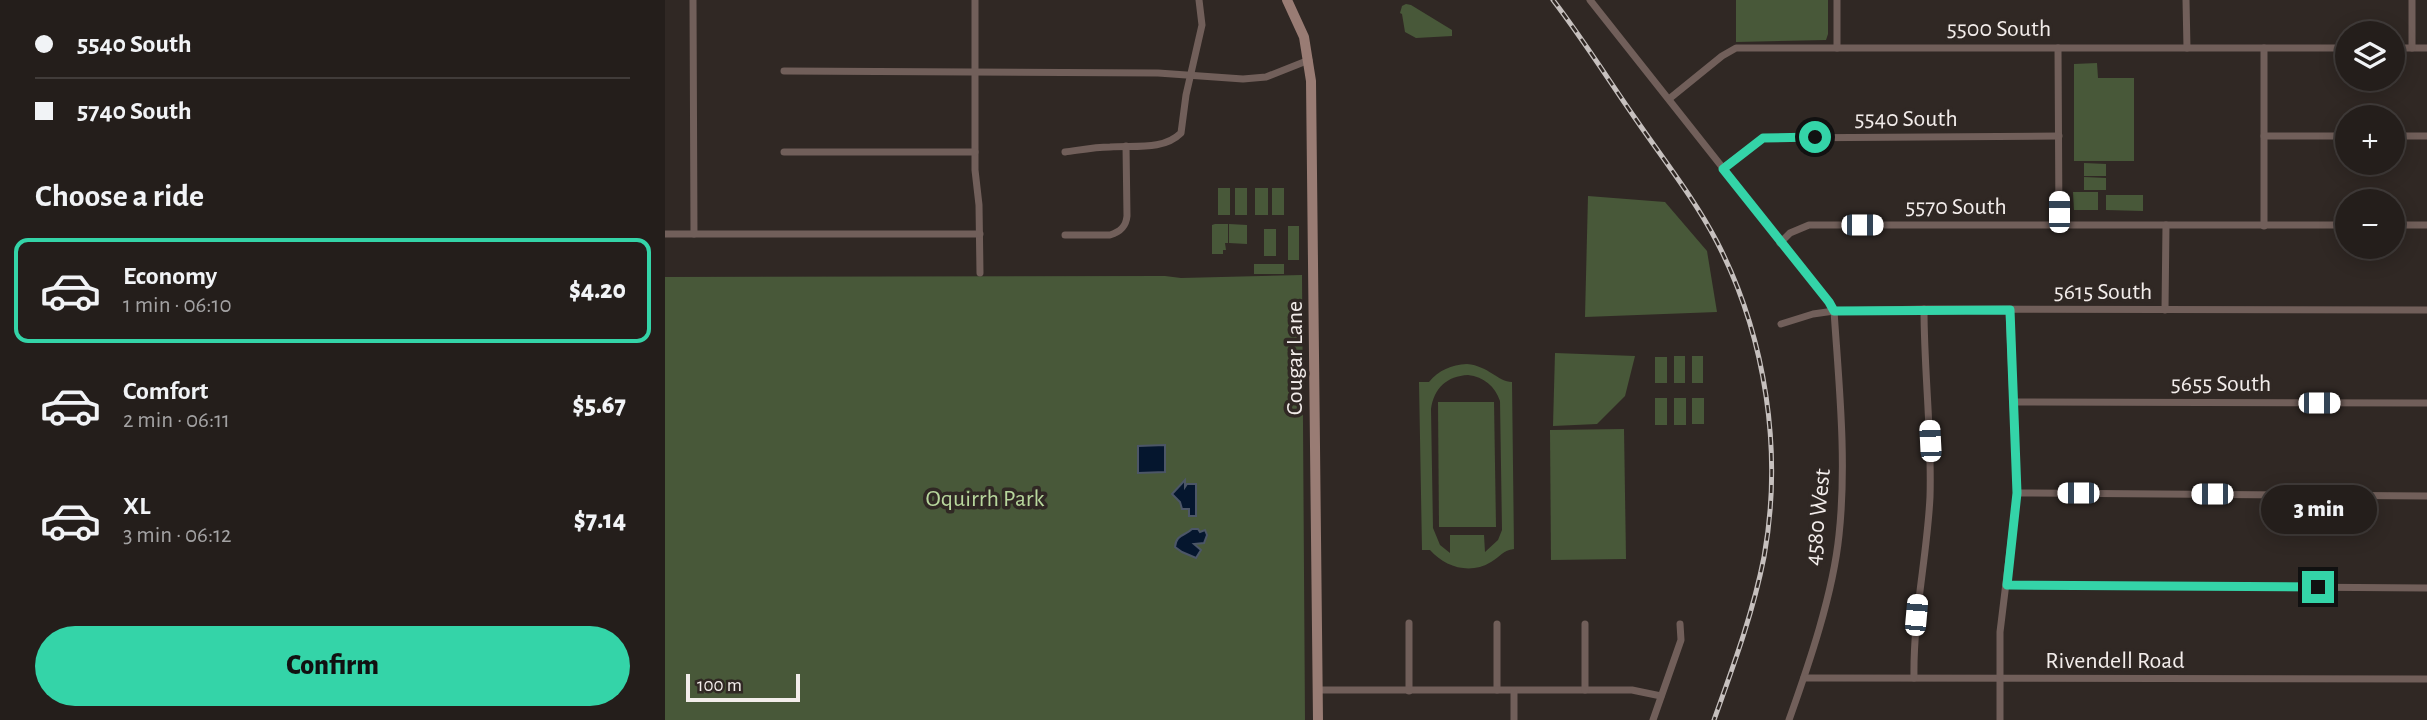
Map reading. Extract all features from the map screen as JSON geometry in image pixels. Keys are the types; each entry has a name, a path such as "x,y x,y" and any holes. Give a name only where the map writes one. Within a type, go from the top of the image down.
{"main road":[{"name":"Cougar Lane","path":"1287,0 1304,37 1309,60 1318,720"}],"street":[{"path":"693,0 694,234"},
{"path":"975,0 975,152 980,273"},
{"path":"1065,152 1157,144 1181,134 1202,25 1199,0"},
{"path":"1590,0 1834,311"},
{"path":"1837,0 1837,48"},
{"path":"2186,0 2186,48"},
{"path":"2412,0 2412,48"},
{"path":"2058,47 2059,225"},
{"name":"5500 South","path":"1669,99 1722,56 1737,48 2335,48"},
{"path":"2264,48 2264,226"},
{"path":"2405,48 2427,48"},
{"path":"784,71 1191,75 1257,79 1309,60"},
{"name":"5540 South","path":"1723,169 1763,138 2059,136"},
{"path":"2264,136 2335,136"},
{"path":"2405,136 2427,136"},
{"path":"1065,235 1110,235 1117,233 1124,226 1126,146"},
{"path":"784,152 975,152"},
{"name":"5570 South","path":"1780,243 1790,233 1809,225 2335,225"},
{"path":"2165,310 2166,225"},
{"path":"2405,225 2427,225"},
{"path":"665,234 980,234"},
{"path":"1914,678 1915,630 1931,474 1924,365 1924,309"},
{"name":"5615 South","path":"1781,324 1812,314 1834,311 1924,309 2427,310"},
{"path":"2000,720 2000,632 2017,493 2010,366 2010,310"},
{"name":"4580 West","path":"1789,720 1824,608 1839,537 1843,475 1834,311"},
{"name":"5655 South","path":"2014,402 2427,403"},
{"path":"2017,493 2427,496"},
{"path":"2007,585 2427,588"},
{"path":"1409,624 1409,691"},
{"path":"1497,624 1497,690"},
{"path":"1585,624 1585,690"},
{"path":"1653,720 1681,640 1679,624"},
{"name":"Rivendell Road","path":"1804,678 2427,679"},
{"path":"1318,690 1644,691 1661,696"},
{"path":"1514,691 1514,720"}],"green space":[{"path":"1736,0 1828,0 1826,40 1736,42"},
{"path":"1406,4 1452,30 1452,36 1416,38 1405,32 1400,13 1402,6"},
{"path":"2097,63 2098,78 2134,78 2134,161 2074,161 2074,64"},
{"path":"2084,163 2106,164 2106,176 2084,176"},
{"path":"2084,177 2106,178 2106,190 2084,190"},
{"path":"1218,188 1230,188 1230,215 1218,215"},
{"path":"1235,188 1247,188 1247,215 1235,215"},
{"path":"1255,188 1268,188 1268,215 1255,215"},
{"path":"1272,188 1284,188 1284,215 1272,215"},
{"path":"2073,192 2098,192 2098,210 2074,210"},
{"path":"2106,195 2143,195 2143,211 2106,210"},
{"path":"1588,196 1665,202 1707,251 1717,312 1585,317"},
{"path":"1228,224 1228,243 1225,243 1226,250 1223,250 1223,254 1212,254 1212,225"},
{"path":"1229,224 1247,225 1247,244 1229,243"},
{"path":"1288,226 1299,226 1299,260 1288,260"},
{"path":"1264,229 1276,229 1276,256 1264,256"},
{"path":"1254,264 1284,264 1284,274 1254,274"},
{"name":"Oquirrh Park","path":"1302,275 1305,720 665,720 665,277 1181,278"},
{"path":"1555,353 1635,356 1625,396 1597,424 1553,426"},
{"path":"1674,356 1685,356 1685,383 1674,383"},
{"path":"1692,356 1703,356 1703,383 1692,383"},
{"path":"1655,357 1667,357 1667,383 1655,383"},
{"path":"1467,364 1512,382 1514,549 1475,568 1450,565 1430,550 1422,550 1419,382 1429,382 1441,371","holes":["1468,375 1488,383 1500,401 1502,530 1498,540 1485,552 1484,535 1450,535 1450,553 1440,545 1433,528 1431,409 1435,395 1443,384"]},
{"path":"1655,398 1667,398 1667,425 1655,425"},
{"path":"1674,398 1686,398 1686,425 1674,425"},
{"path":"1692,398 1704,398 1704,424 1692,424"},
{"path":"1438,402 1494,402 1496,527 1439,527"},
{"path":"1624,429 1626,559 1551,560 1550,430"}],"water":[{"path":"1165,445 1165,472 1138,473 1138,446"},
{"path":"1185,480 1185,487 1187,484 1196,484 1196,516 1189,516 1189,509 1182,509 1180,502 1172,494"},
{"path":"1192,529 1198,529 1200,532 1205,530 1207,535 1204,543 1194,544 1201,550 1196,558 1175,547 1179,537"}],"railway":[{"path":"1553,0 1708,226 1734,279 1758,356 1770,436 1772,477 1769,517 1764,557 1754,599 1714,720"}],"route":[{"path":"1815,137 1763,138 1723,169 1834,311 2010,310 2010,366 2017,493 2007,585 2318,587"}]}
